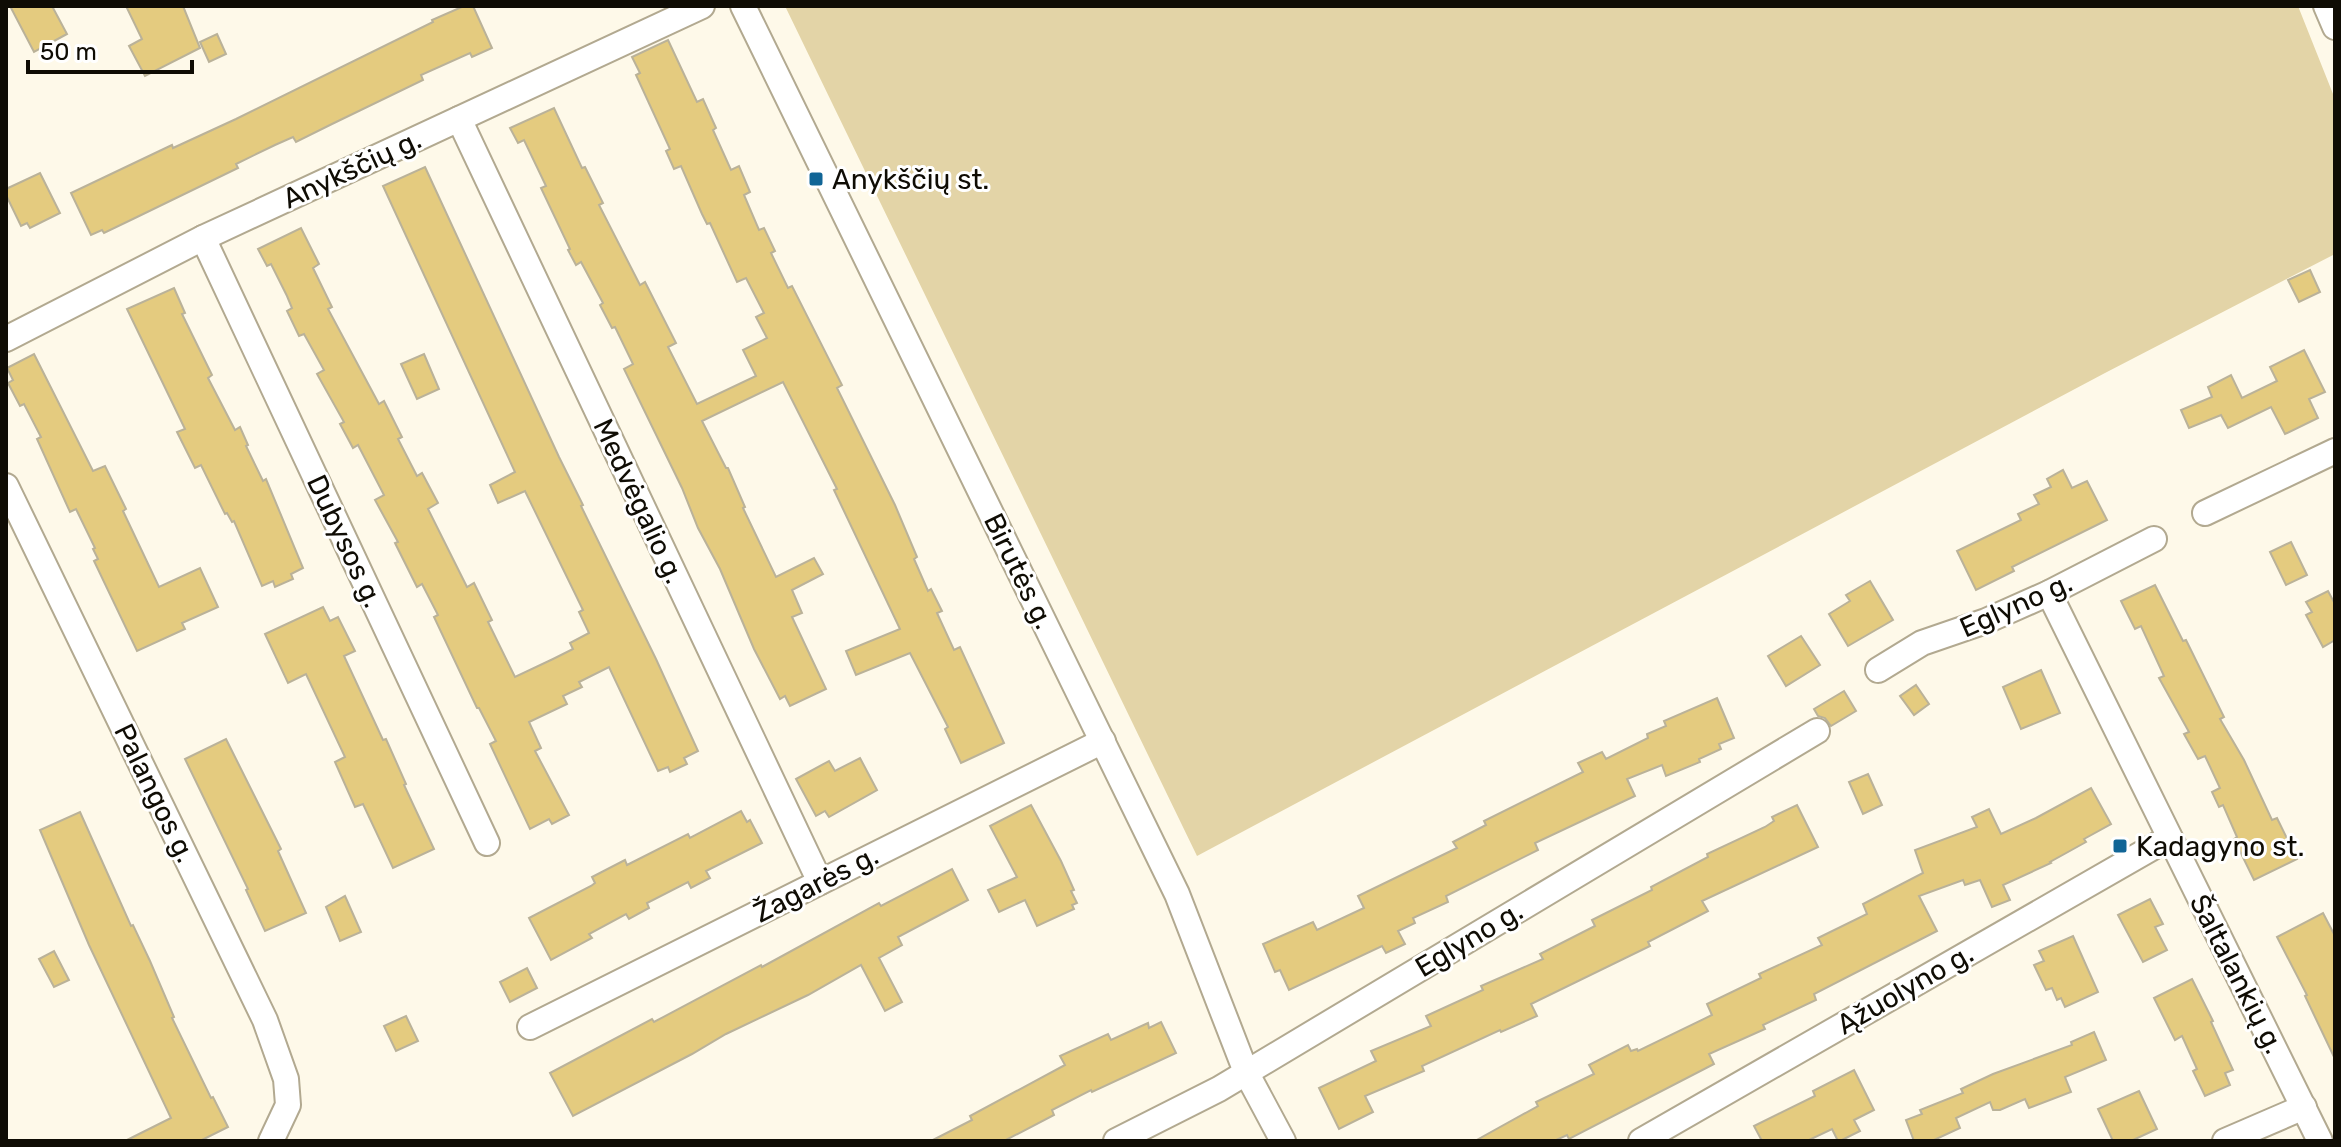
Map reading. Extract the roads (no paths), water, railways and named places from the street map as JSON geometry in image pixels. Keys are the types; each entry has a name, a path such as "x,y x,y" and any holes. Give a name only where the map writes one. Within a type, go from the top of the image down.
{"street":[{"name":"Anykščių g.","path":"6,339 203,238 702,6"},
{"name":"Birutės g.","path":"743,6 1177,894 1246,1072 1283,1141"},
{"path":"2326,6 2335,27"},
{"name":"Medvėgalio g.","path":"459,119 820,882"},
{"name":"Dubysos g.","path":"203,238 487,843"},
{"path":"2205,513 2335,451"},
{"name":"Palangos g.","path":"6,486 265,1020 286,1079 288,1105 271,1141"},
{"name":"Eglyno g.","path":"1878,670 1922,643 1986,621 2049,593 2154,539"},
{"name":"Šaltalankių g.","path":"2049,593 2320,1141"},
{"name":"Eglyno g.","path":"1116,1141 1219,1089 1817,731"},
{"name":"Žagarės g.","path":"530,1027 1103,741"},
{"name":"Ąžuolyno g.","path":"1641,1141 2169,838"},
{"path":"2225,1141 2304,1107"}],"place":[{"name":"Anykščių st.","path":"816,179"},
{"name":"Kadagyno st.","path":"2120,846"}]}
